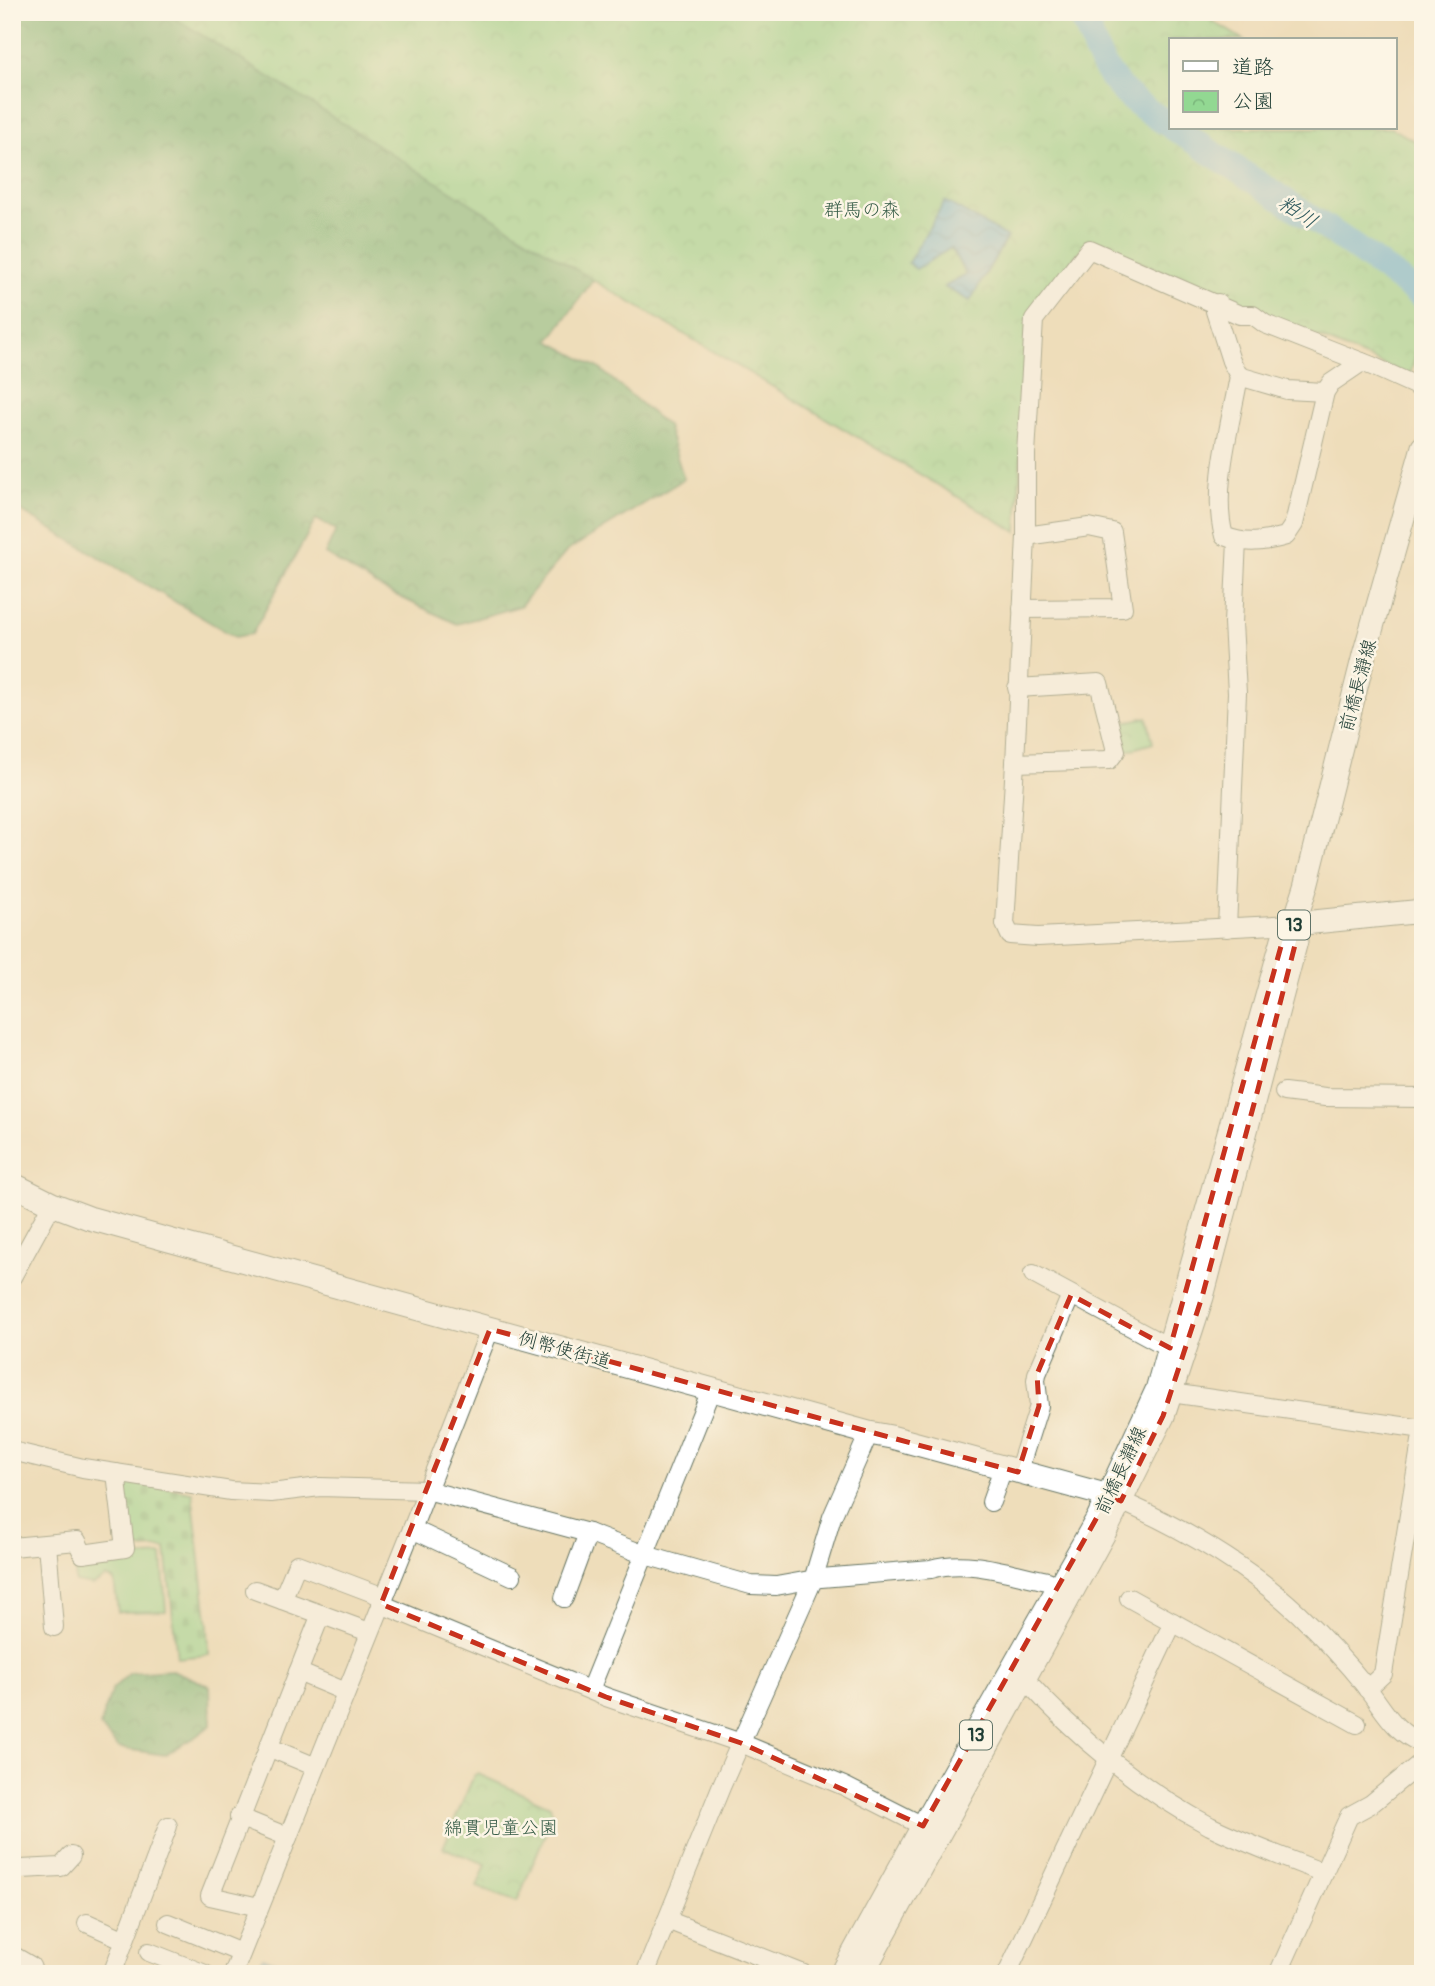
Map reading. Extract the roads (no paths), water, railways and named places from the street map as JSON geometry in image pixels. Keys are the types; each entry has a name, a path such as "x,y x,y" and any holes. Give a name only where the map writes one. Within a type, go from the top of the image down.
{"main road":[{"name":"前橋長瀞線","path":"862,1974 1025,1679 1115,1498 1157,1390 1272,976 1283,939 1294,924 1306,886 1368,642 1423,447"},
{"path":"1294,924 1423,911"},
{"name":"前橋長瀞線","path":"842,1974 1056,1589 1115,1498 1163,1416 1202,1297 1258,1089 1296,941 1294,924"},
{"name":"例幣使街道","path":"12,1184 52,1204 89,1218 711,1390 1115,1498"}],"street":[{"path":"1294,924 1038,937 1010,935 1005,924 1016,763 1017,688 1026,536 1026,454 1034,320 1089,249 1218,303 1240,315 1253,314 1265,324 1423,389"},
{"path":"1218,303 1215,311 1231,361 1239,376 1219,496 1220,522 1224,536 1237,541 1261,543 1286,536 1294,524 1325,392 1331,383 1362,362"},
{"path":"1239,376 1287,390 1325,392"},
{"path":"1022,609 1123,608 1112,532 1089,527 1026,536"},
{"path":"1227,928 1237,693 1233,624 1237,541"},
{"path":"1016,763 1109,760 1116,751 1099,683 1017,688"},
{"path":"1284,1092 1325,1097 1423,1098"},
{"path":"12,1277 52,1204"},
{"path":"1033,1274 1170,1348"},
{"path":"991,1502 1011,1470 1038,1406 1037,1374 1071,1295"},
{"path":"233,1974 412,1529 489,1329"},
{"path":"590,1690 711,1390"},
{"path":"1171,1393 1423,1429 1383,1674 1367,1689"},
{"path":"645,1974 741,1743 813,1580 832,1517 869,1433"},
{"path":"12,1451 116,1473 230,1491 271,1493 320,1487 427,1490 588,1533 646,1555 751,1585 776,1586 931,1569 947,1564 1048,1581 1056,1589"},
{"path":"12,1547 77,1541 83,1554 125,1548 116,1473"},
{"path":"1115,1498 1202,1544 1246,1572 1298,1613 1367,1689 1397,1730 1423,1744"},
{"path":"412,1529 512,1576"},
{"path":"564,1598 588,1533"},
{"path":"47,1544 54,1628"},
{"path":"282,1600 297,1564 590,1690 741,1743 844,1786 922,1826"},
{"path":"255,1590 369,1632"},
{"path":"1129,1598 1357,1724"},
{"path":"259,1907 210,1896 321,1614"},
{"path":"1007,1974 1173,1622"},
{"path":"298,1672 345,1692"},
{"path":"1025,1679 1073,1728 1109,1758 1173,1804 1207,1824 1273,1854 1324,1873"},
{"path":"268,1747 316,1767"},
{"path":"1278,1974 1349,1816 1371,1804 1423,1760"},
{"path":"239,1817 288,1837"},
{"path":"112,1974 168,1826"},
{"path":"21,1869 61,1867 71,1856"},
{"path":"667,1920 804,1974"},
{"path":"86,1923 125,1940"},
{"path":"168,1923 241,1953"},
{"path":"149,1952 205,1974"},
{"path":"12,1955 31,1966 34,1974"}],"water":[{"path":"945,201 1007,237 970,301 944,287 966,275 951,248 916,269 908,263"},
{"path":"263,1957 286,1966 283,1974 256,1974"}],"waterway":[{"name":"粕川","path":"1079,12 1111,77 1128,96 1169,125"},
{"name":"粕川","path":"1177,130 1340,237 1423,297"}],"park label":[{"name":"群馬の森","path":"862,209"},
{"name":"綿貫児童公園","path":"501,1827"}]}
